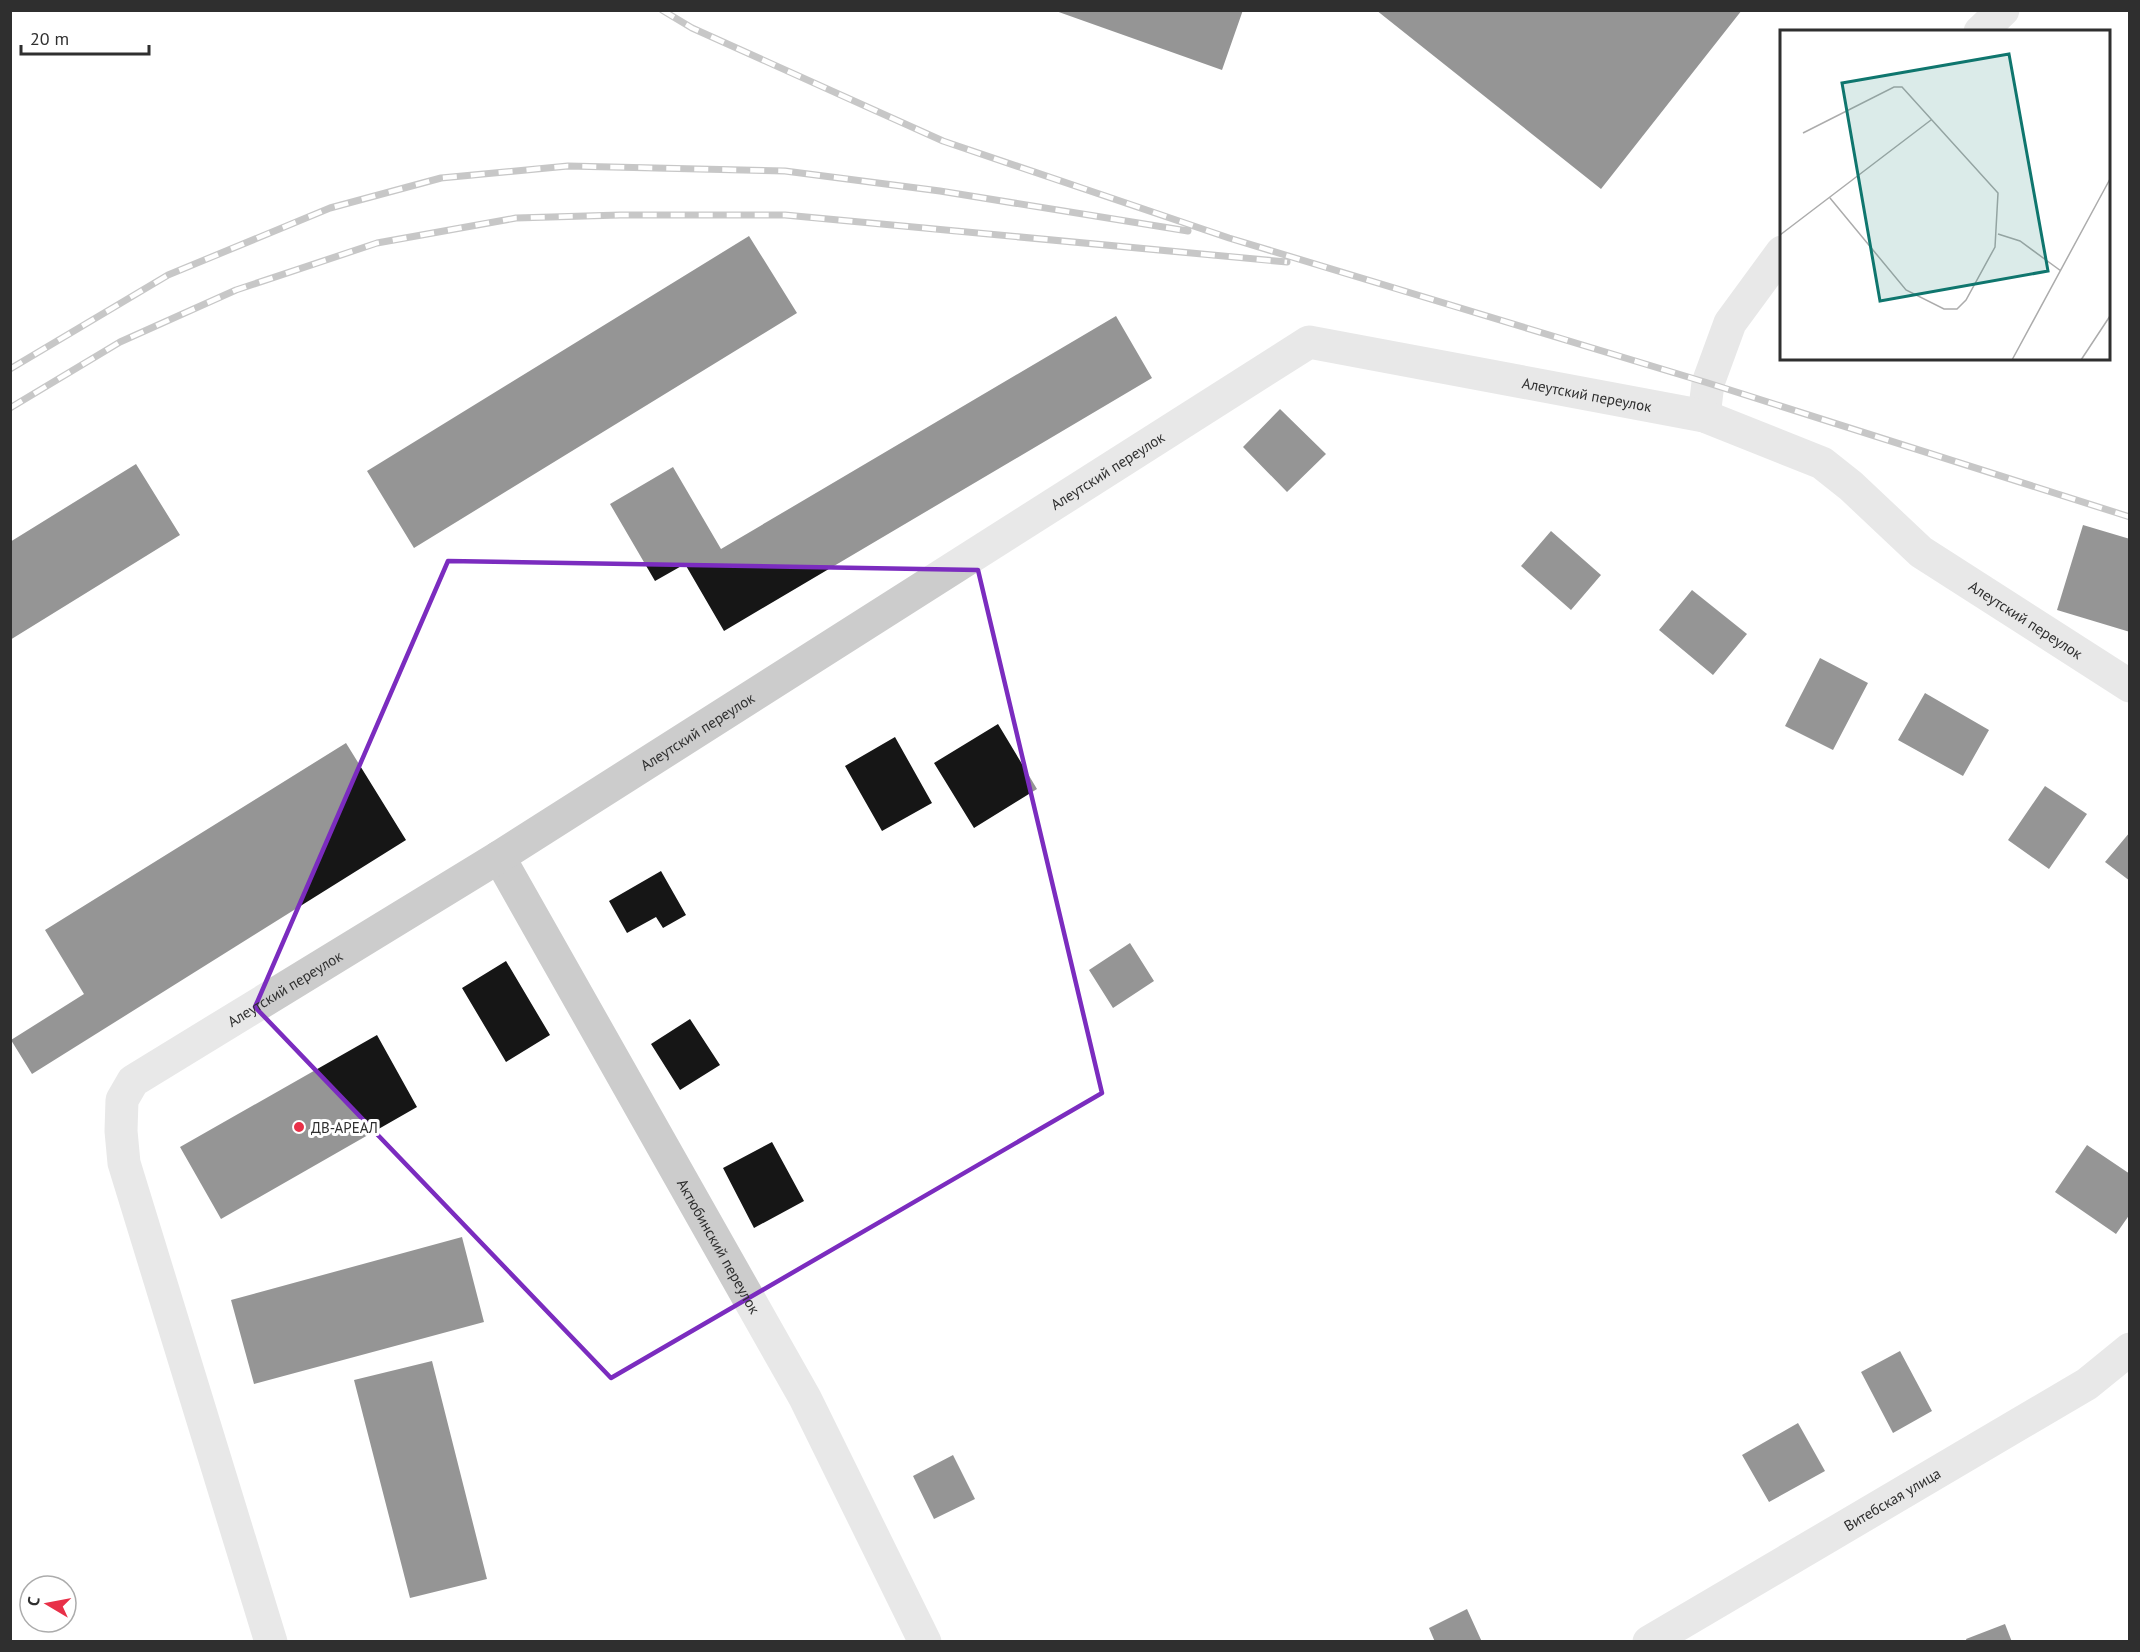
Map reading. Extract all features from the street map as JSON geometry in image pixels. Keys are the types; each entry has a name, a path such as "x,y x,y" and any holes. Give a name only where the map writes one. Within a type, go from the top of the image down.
{"street":[{"path":"1982,30 2003,10"},
{"path":"1704,416 1708,383 1730,323 1780,255"},
{"name":"Алеутский переулок","path":"271,1641 124,1162 121,1131 122,1100 133,1081 499,857 1310,342 1704,416 1822,463 1851,486 1921,552 2130,686"},
{"name":"Актюбинский переулок","path":"499,857 805,1398 925,1641"},
{"name":"Витебская улица","path":"1649,1641 2087,1383 2130,1349"}],"highlighted area":[{"path":"448,561 978,570 1102,1093 611,1378 255,1007"}],"building":[{"path":"1053,10 1243,10 1222,70"},
{"path":"1376,10 1742,10 1601,189"},
{"path":"749,236 797,313 414,548 367,471"},
{"path":"1116,316 1152,378 724,631 685,564 655,581 610,504 673,467 721,549"},
{"path":"1280,409 1326,454 1287,492 1243,447"},
{"path":"136,464 180,535 10,640 10,542"},
{"path":"2083,525 2130,539 2130,632 2057,610"},
{"path":"1551,531 1601,575 1571,610 1521,566"},
{"path":"1692,590 1747,634 1713,675 1659,630"},
{"path":"1820,658 1868,683 1833,750 1785,726"},
{"path":"1925,693 1989,730 1963,776 1898,740"},
{"path":"998,724 1037,789 974,828 934,763"},
{"path":"895,737 932,803 882,831 845,766"},
{"path":"346,743 406,840 32,1074 11,1040 84,994 45,930"},
{"path":"2045,786 2087,814 2049,869 2008,840"},
{"path":"2130,832 2130,881 2105,862"},
{"path":"661,871 686,915 663,928 656,917 627,933 609,901"},
{"path":"1130,943 1154,981 1113,1008 1089,970"},
{"path":"506,961 550,1035 506,1062 462,988"},
{"path":"690,1019 720,1065 680,1090 651,1044"},
{"name":"ДВ-АРЕАЛ","path":"377,1035 417,1107 221,1219 180,1147"},
{"path":"772,1142 804,1201 754,1228 723,1168"},
{"path":"2087,1145 2130,1174 2130,1214 2116,1234 2055,1192"},
{"path":"462,1237 484,1322 254,1384 231,1300"},
{"path":"1900,1351 1932,1411 1893,1433 1861,1372"},
{"path":"432,1361 487,1579 410,1598 354,1380"},
{"path":"1798,1423 1825,1471 1769,1502 1742,1455"},
{"path":"953,1455 975,1499 934,1519 913,1476"},
{"path":"1467,1609 1482,1642 1435,1642 1429,1628"},
{"path":"2005,1624 2012,1642 1967,1642 1966,1639"}],"railway":[{"path":"662,10 692,28 943,141 1229,238 1708,383 2130,517"},
{"path":"10,369 168,275 330,208 441,178 568,166 785,171 940,191 1188,231"},
{"path":"10,408 120,342 236,290 377,243 516,218 620,215 785,215 1287,262"}],"place":[{"name":"ДВ-АРЕАЛ","path":"299,1127"}]}
